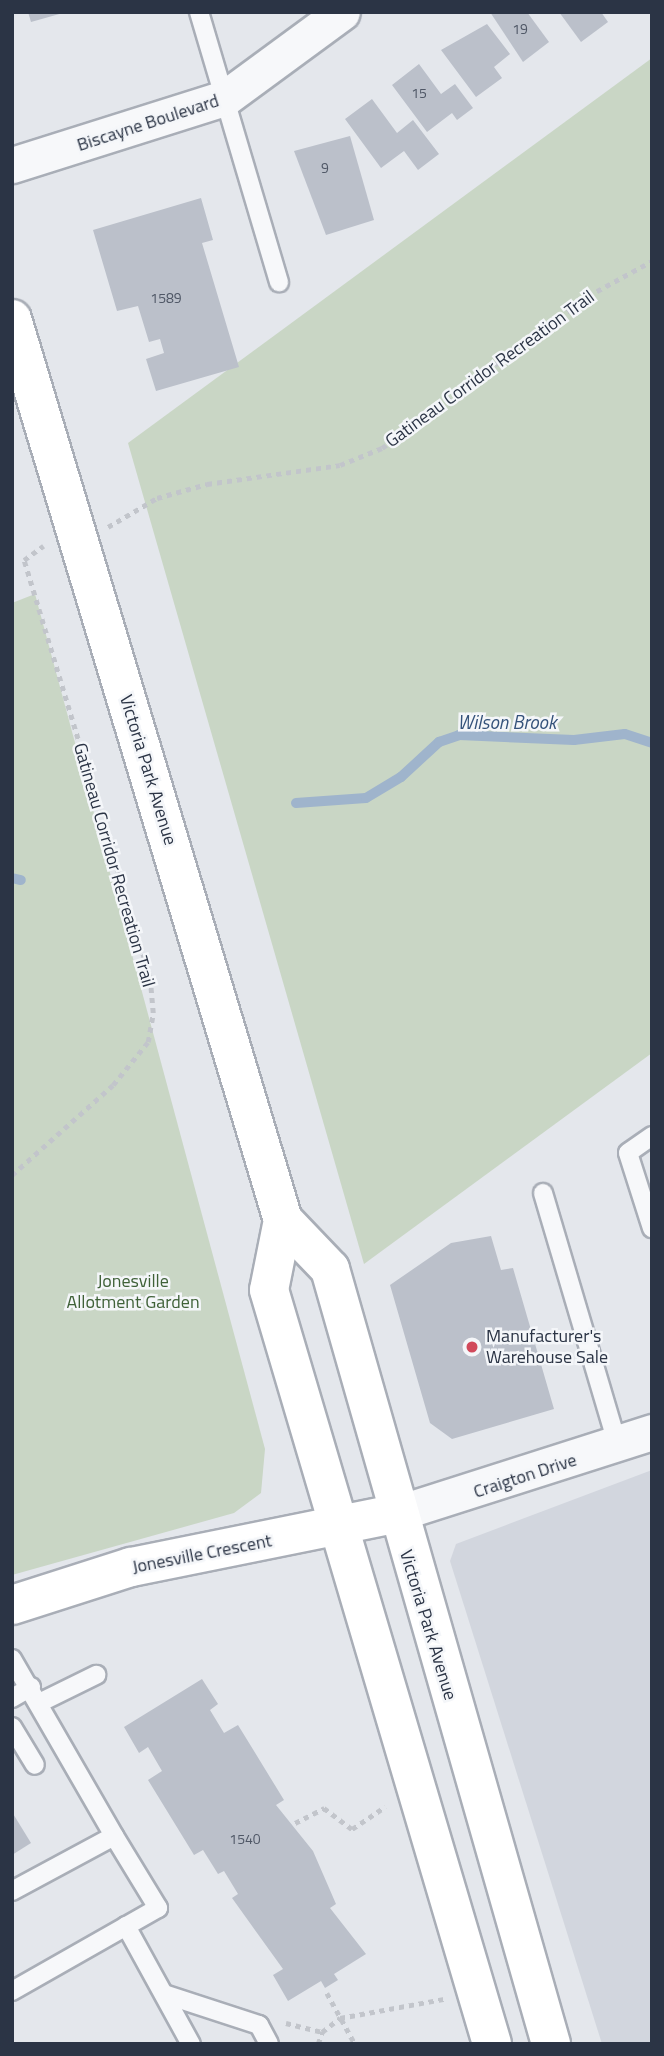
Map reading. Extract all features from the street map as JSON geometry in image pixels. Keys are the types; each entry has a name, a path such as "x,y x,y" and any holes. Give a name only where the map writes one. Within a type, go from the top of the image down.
{"main road":[{"name":"Victoria Park Avenue","path":"15,336 283,1220 330,1269 396,1514 551,2044"},
{"name":"Victoria Park Avenue","path":"283,1220 270,1290 492,2044"},
{"name":"Jonesville Crescent","path":"12,1605 131,1567 396,1514"}],"street":[{"name":"Biscayne Boulevard","path":"12,165 225,99 342,12"},
{"name":"Craigton Drive","path":"396,1514 618,1447 652,1432"}],"lane":[{"path":"199,12 279,282"},
{"path":"652,1136 628,1153 652,1228"},
{"path":"542,1193 618,1447"},
{"path":"12,1659 158,1908 12,1991"},
{"path":"12,1698 35,1695 96,1675"},
{"path":"12,1727 35,1765"},
{"path":"12,1891 114,1836"},
{"path":"126,1926 191,2044"},
{"path":"164,1994 259,2025 269,2044"}],"path":[{"name":"Gatineau Corridor Recreation Trail","path":"125,522 157,498 207,484 340,466 382,448 589,296 652,261"},
{"name":"Gatineau Corridor Recreation Trail","path":"12,1175 113,1085 148,1042 153,1013 150,978 24,560 33,549"},
{"path":"295,1823 324,1808 352,1829 385,1807"},
{"path":"327,1993 355,2044"},
{"path":"318,2044 322,2032 340,2018 448,1998"},
{"path":"281,2021 322,2032"}],"shaded area":[{"path":"652,1470 652,2044 602,2044 450,1561 456,1544"}],"green space":[{"path":"652,58 652,1053 364,1264 128,443"},
{"name":"Jonesville Allotment Garden","path":"35,594 265,1449 261,1493 234,1513 12,1575 12,603"}],"building":[{"path":"28,12 63,12 63,13 31,22"},
{"path":"490,12 527,12 549,42 523,62"},
{"path":"559,12 601,12 608,22 581,42"},
{"path":"487,24 510,54 494,67 502,78 476,97 441,50"},
{"path":"419,64 441,94 455,84 473,108 457,120 452,113 427,132 392,85"},
{"path":"372,99 397,133 413,120 439,154 418,170 404,151 381,168 345,119"},
{"path":"350,136 374,220 326,235 294,151"},
{"path":"201,198 213,240 202,243 239,367 156,391 146,359 164,353 160,339 149,342 138,306 117,311 93,230"},
{"name":"Manufacturer's Warehouse Sale","path":"491,1236 501,1270 513,1268 554,1409 452,1439 430,1423 390,1285 451,1243"},
{"path":"202,1679 218,1704 210,1710 224,1733 238,1725 284,1800 276,1805 313,1851 336,1904 330,1908 366,1954 334,1974 338,1980 325,1988 321,1981 288,2001 273,1975 283,1969 232,1898 238,1894 224,1871 218,1874 203,1850 194,1855 148,1780 162,1771 148,1747 139,1753 124,1727"},
{"path":"12,1812 31,1843 12,1855"}],"waterway":[{"name":"Wilson Brook","path":"296,803 366,798 401,777 439,742 459,735 574,740 625,734 652,743"},
{"name":"Wilson Brook","path":"12,878 21,880"}],"place":[{"name":"Manufacturer's Warehouse Sale","path":"472,1347"}]}
